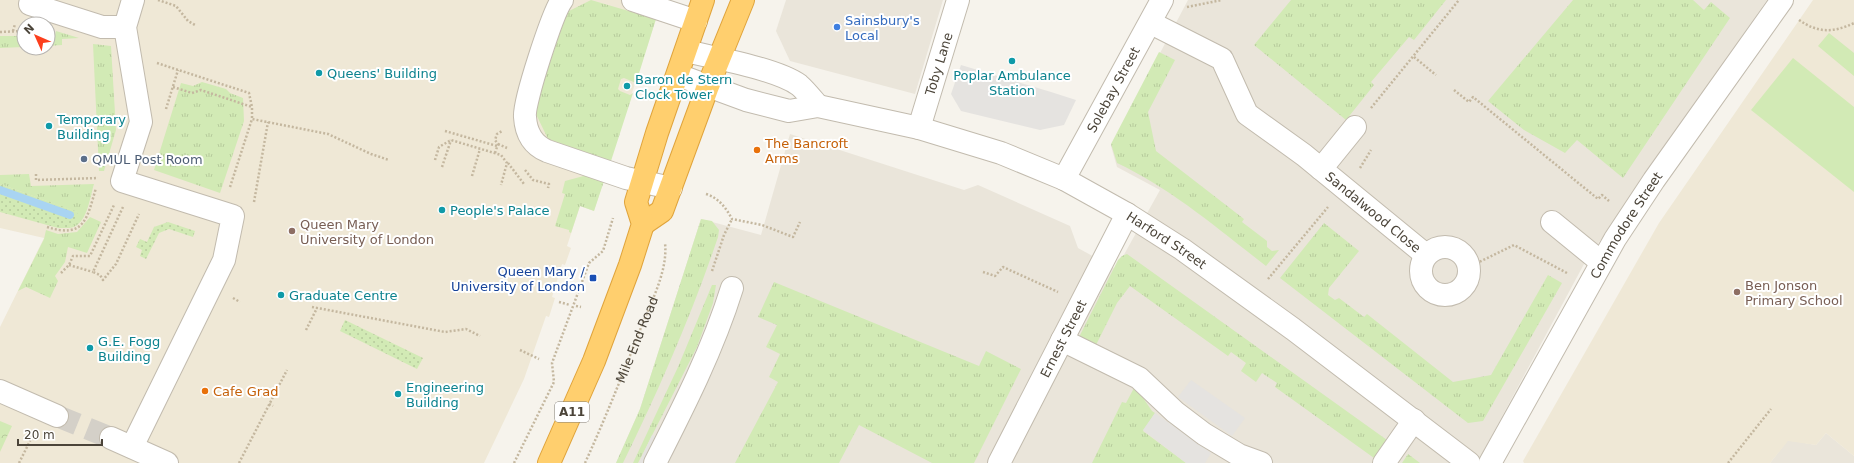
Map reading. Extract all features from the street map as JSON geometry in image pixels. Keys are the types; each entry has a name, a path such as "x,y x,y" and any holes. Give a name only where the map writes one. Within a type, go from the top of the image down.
{"highway":[{"path":"703,0 657,133 636,202 643,224 662,211 708,86 720,60 743,0"},
{"name":"A11","path":"549,463 608,327 643,224"}],"street":[{"path":"132,447 224,260 233,216 124,188 141,122 125,27 133,0"},
{"path":"562,0 554,17 526,102 524,114 528,133 535,143 547,151 626,178 671,188"},
{"path":"633,0 696,21"},
{"name":"Toby Lane","path":"919,128 958,0"},
{"name":"Solebay Street","path":"1064,179 1162,0"},
{"name":"Commodore Street","path":"1490,463 1602,262 1654,180 1782,0"},
{"path":"30,4 102,27 125,27"},
{"name":"Sandalwood Close","path":"1150,23 1222,59 1247,114 1321,169 1426,255"},
{"path":"686,51 782,77 799,85 818,106"},
{"name":"Harford Street","path":"678,75 746,100 789,111 818,106 919,128 1001,153 1064,179 1127,214 1182,249 1414,420 1469,463"},
{"name":"Sandalwood Close","path":"1321,169 1355,127"},
{"name":"Ernest Street","path":"999,463 1127,214"},
{"path":"1552,222 1602,262"},
{"name":"Sandalwood Close","path":"1440,247 1456,249 1462,254 1469,267 1469,275 1461,289 1450,294 1438,295 1425,285 1422,278 1422,262 1426,255 1440,247"},
{"path":"655,463 703,368 723,318 732,288"},
{"path":"1062,340 1139,378 1190,424 1238,459 1261,463"},
{"path":"0,391 57,416"},
{"path":"1384,463 1414,420"},
{"path":"111,438 167,463"}],"path":[{"path":"1186,7 1222,0"},
{"path":"1355,127 1414,57 1459,0"},
{"path":"160,1 176,6 188,21 195,25"},
{"path":"1798,20 1811,29 1821,31 1845,27 1854,23"},
{"path":"0,32 16,31"},
{"path":"1414,57 1436,75"},
{"path":"182,71 249,93 252,107 252,119 222,213"},
{"path":"173,87 192,93 201,90 252,107"},
{"path":"1454,90 1469,102 1473,97 1598,200 1602,195 1612,204"},
{"path":"252,119 328,134 371,154 389,160"},
{"path":"265,138 268,122"},
{"path":"445,131 503,146"},
{"path":"442,167 451,140"},
{"path":"435,160 439,147 451,140 501,155 524,184"},
{"path":"472,176 480,149"},
{"path":"501,185 507,163"},
{"path":"36,174 36,180 99,178 124,188"},
{"path":"47,227 66,232 80,227 90,209 99,178"},
{"path":"533,180 550,182 548,188"},
{"path":"61,273 69,265 72,256 90,256 124,188"},
{"path":"93,272 124,188"},
{"path":"706,194 712,196 725,206 732,220"},
{"name":"Mile End Road","path":"586,463 610,409 655,292 666,255 662,211"},
{"path":"69,265 100,275 103,280 116,264 136,219"},
{"path":"732,220 762,225 793,238 800,222"},
{"path":"710,277 724,236 732,220"},
{"path":"1469,267 1514,245 1570,275"},
{"path":"514,463 554,382 552,363 589,263 603,251"},
{"path":"984,272 995,276 1003,267 1081,302"},
{"path":"559,302 570,305"},
{"path":"576,306 581,307"},
{"path":"312,307 445,332 466,329 480,336"},
{"path":"306,330 317,308"},
{"path":"520,350 539,359"},
{"path":"239,463 287,370"},
{"path":"269,404 273,406"},
{"path":"1728,463 1771,409"},
{"path":"19,463 32,435"}],"shaded area":[{"name":"Queen Mary University of London","path":"0,0 662,0 594,211 580,206 567,246 571,248 565,265 562,264 552,297 555,298 549,317 546,316 524,379 484,463 0,463 0,327 44,238 0,228"},
{"path":"786,0 943,0 915,94 790,61 776,31"},
{"path":"1188,0 1767,0 1584,264 1477,463 616,463 640,409 701,219 761,235 790,134 964,190 978,185 1070,226 1078,248 1116,269 1160,190 1117,167 1111,146"},
{"name":"Ben Jonson Primary School","path":"1813,0 1854,0 1854,456 1826,433 1816,445 1788,441 1770,463 1524,463 1523,461 1659,223"},
{"path":"961,65 1076,100 1064,125 1040,130 961,111 951,94"},
{"path":"1191,380 1245,418 1232,436 1178,397"},
{"path":"1155,413 1211,453 1205,463 1186,463 1143,430"},
{"path":"1826,433 1854,456 1854,463 1770,463 1788,440 1816,445"},
{"path":"652,435 661,439 649,463 639,463"}],"green space":[{"path":"591,0 656,19 636,83 624,78 621,79 618,89 630,95 633,93 611,161 548,139 534,110 567,12"},
{"path":"1291,0 1446,0 1414,40 1409,37 1371,82 1374,85 1346,120 1254,45"},
{"path":"1573,0 1693,0 1704,10 1711,2 1730,18 1623,178 1577,140 1565,153 1524,130 1488,101"},
{"path":"56,31 79,38 62,39 62,45 56,45"},
{"path":"1829,33 1854,53 1854,76 1818,46"},
{"path":"0,36 16,36 16,47 0,48"},
{"path":"93,44 111,46 116,130 104,171 99,171"},
{"path":"1159,52 1175,60 1148,112 1156,151 1244,219 1242,222 1267,241 1267,247 1272,251 1279,250 1266,266 1176,197 1137,173 1117,163 1111,144"},
{"path":"1793,58 1854,107 1854,192 1751,110"},
{"path":"202,82 226,89 230,93 243,98 244,121 220,193 154,170 181,83 193,86"},
{"path":"29,174 31,186 94,184 84,217 76,226 70,228 77,212 0,184 0,175"},
{"path":"591,174 605,178 594,211 580,206 571,233 569,230 555,226 565,194 562,193 565,181"},
{"path":"0,184 78,212 70,228 58,228 0,212"},
{"path":"90,217 101,222 87,253 68,247 65,262 55,276 58,281 50,298 26,287 18,291 44,239 46,230 58,234 77,232"},
{"path":"701,219 712,221 719,230 708,266 686,323 649,408 623,463 616,463 640,409"},
{"path":"168,222 195,231 193,237 169,229 159,233 146,259 140,256 142,250 136,247 140,239 147,242 154,227"},
{"path":"1324,223 1359,251 1329,288 1328,295 1335,300 1339,298 1364,317 1367,314 1453,382 1491,375 1548,275 1562,283 1483,421 1468,423 1280,278"},
{"path":"1127,254 1387,440 1374,458 1275,387 1277,383 1262,373 1256,382 1241,371 1246,363 1231,352 1228,356 1130,286 1117,303 1096,345 1079,337 1118,260"},
{"path":"774,282 979,366 986,351 1021,369 974,463 932,463 859,425 839,463 735,463 778,382 769,377 780,354 766,347 777,325 758,317"},
{"path":"712,285 716,285 713,303 697,347 638,463 633,463 678,367"},
{"path":"345,320 423,358 417,369 340,331"},
{"path":"1135,386 1152,411 1155,413 1143,431 1186,463 1092,463 1122,402 1126,403"},
{"path":"0,421 12,426 0,452"},
{"path":"1408,454 1420,463 1402,463"}],"waterway":[{"path":"0,190 70,215"}],"tunnel":[{"path":"57,416 111,438"}],"place":[{"name":"Sainsbury's Local","path":"837,27"},
{"name":"Poplar Ambulance Station","path":"1012,61"},
{"name":"Queens' Building","path":"319,73"},
{"name":"Baron de Stern Clock Tower","path":"627,86"},
{"name":"Temporary Building","path":"49,126"},
{"name":"The Bancroft Arms","path":"757,150"},
{"name":"QMUL Post Room","path":"84,159"},
{"name":"People's Palace","path":"442,210"},
{"name":"Queen Mary University of London","path":"292,231"},
{"name":"Queen Mary / University of London","path":"593,278"},
{"name":"Ben Jonson Primary School","path":"1737,292"},
{"name":"Graduate Centre","path":"281,295"},
{"name":"G.E. Fogg Building","path":"90,348"},
{"name":"Cafe Grad","path":"205,391"},
{"name":"Engineering Building","path":"398,394"}]}
